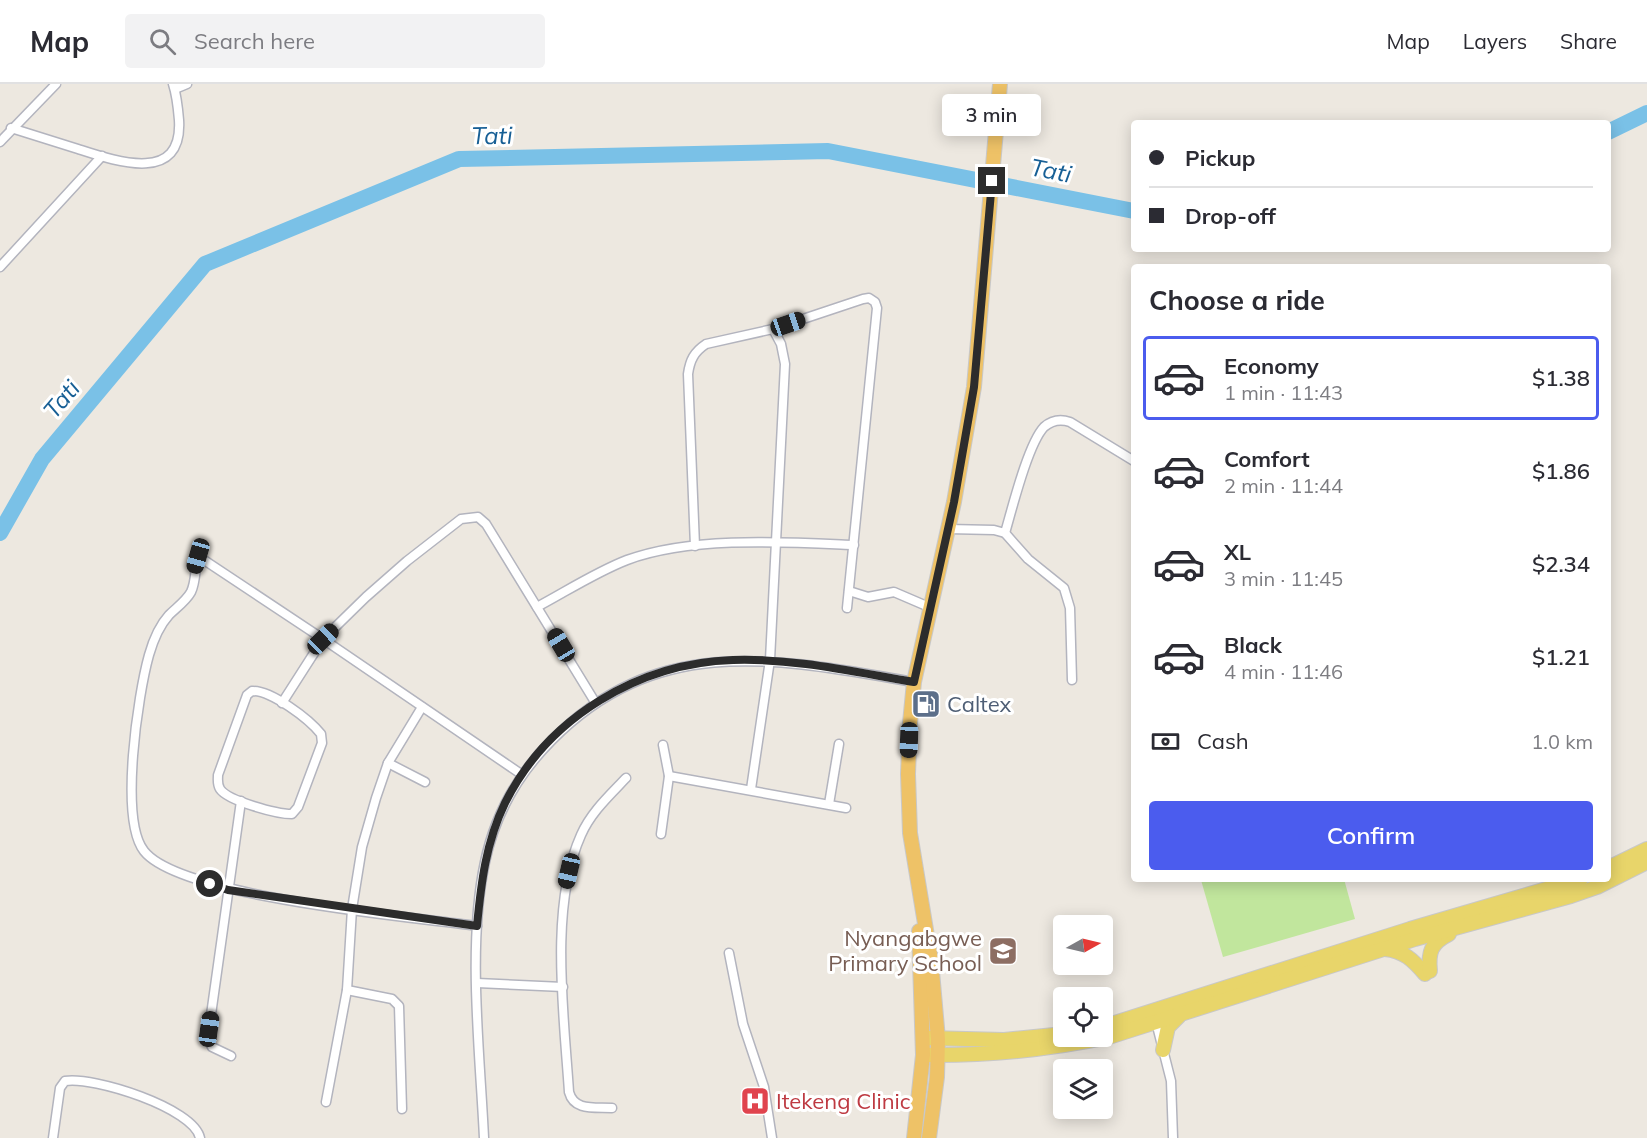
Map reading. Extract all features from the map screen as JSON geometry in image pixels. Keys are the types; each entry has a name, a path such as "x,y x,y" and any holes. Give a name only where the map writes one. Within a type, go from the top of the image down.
{"highway":[{"path":"929,1138 938,1039 931,960 910,833 908,774 914,682 948,529 974,387 1000,87"},
{"path":"914,1138 923,1055 918,890"}],"main road":[{"path":"1611,867 1647,849"},
{"path":"1611,880 1647,862"},
{"path":"923,1055 1005,1053 1061,1047 1131,1030 1154,1016 1180,1014 1384,949 1573,882"},
{"path":"1113,1025 1154,1016 1464,921 1597,887 1607,882"},
{"path":"1384,949 1397,950 1427,973 1429,954 1434,943 1464,921"},
{"path":"1163,1050 1168,1027 1180,1014"},
{"path":"1131,1030 1150,1034 1159,1042 1163,1050"},
{"path":"923,1038 1004,1040 1053,1035"}],"street":[{"path":"0,142 11,128 56,84"},
{"path":"11,128 102,156 150,164 169,156 177,147 179,139 174,87 187,84"},
{"path":"0,267 102,156"},
{"path":"695,546 688,374 693,355 706,344 773,329 869,298 875,302 877,308 848,608"},
{"path":"751,789 770,660 785,363 781,344 773,329"},
{"path":"1005,533 1034,445 1042,429 1051,422 1064,420 1070,422 1131,460"},
{"path":"282,703 323,639 407,561 461,519 469,517 478,517 486,524 595,702"},
{"path":"948,529 994,530 1005,533 1028,559 1058,582 1068,595 1072,680"},
{"path":"537,607 627,560 652,553 695,546 776,542 854,545"},
{"path":"477,926 228,890 173,872 153,861 138,841 134,828 132,782 142,684 155,638 164,622 191,591 198,556 521,774"},
{"path":"849,591 868,597 894,592 929,607"},
{"path":"484,1138 477,983 477,926 485,861 504,804 521,774 562,729 595,702 647,676 714,662 770,660 914,682"},
{"path":"252,691 260,691 282,703 316,728 321,734 322,743 298,807 292,814 284,814 241,801 221,791 217,783 218,775 247,695 252,691"},
{"path":"326,1102 347,990 352,909 363,847 388,763 422,707"},
{"path":"829,804 839,744"},
{"path":"661,834 669,776 663,745"},
{"path":"388,763 425,782"},
{"path":"669,776 846,808"},
{"path":"612,1108 577,1106 571,1101 568,1092 563,987 563,919 566,883 572,860 590,818 626,778"},
{"path":"231,1056 212,1047 209,1040 241,801"},
{"path":"729,953 743,1024 764,1087 772,1138"},
{"path":"477,983 563,987"},
{"path":"347,990 392,999 399,1006 402,1109"},
{"path":"1154,1016 1172,1081 1173,1138"},
{"path":"53,1138 60,1088 65,1081 76,1079 136,1093 189,1122 197,1129 200,1138"}],"green space":[{"path":"1202,882 1345,882 1355,919 1223,957"}],"waterway":[{"name":"Tati","path":"1611,131 1647,113"},
{"name":"Tati","path":"0,533 42,459 205,264 459,159 828,151 1131,210"}],"place":[{"name":"Caltex","path":"926,704"},
{"name":"Nyangabgwe Primary School","path":"1003,951"},
{"name":"Itekeng Clinic","path":"755,1101"}],"route":[{"path":"210,884 228,890 477,926 485,861 504,804 521,774 533,759 562,729 595,702 647,676 693,664 734,660 770,660 914,682 954,502 974,387 992,181"}]}
